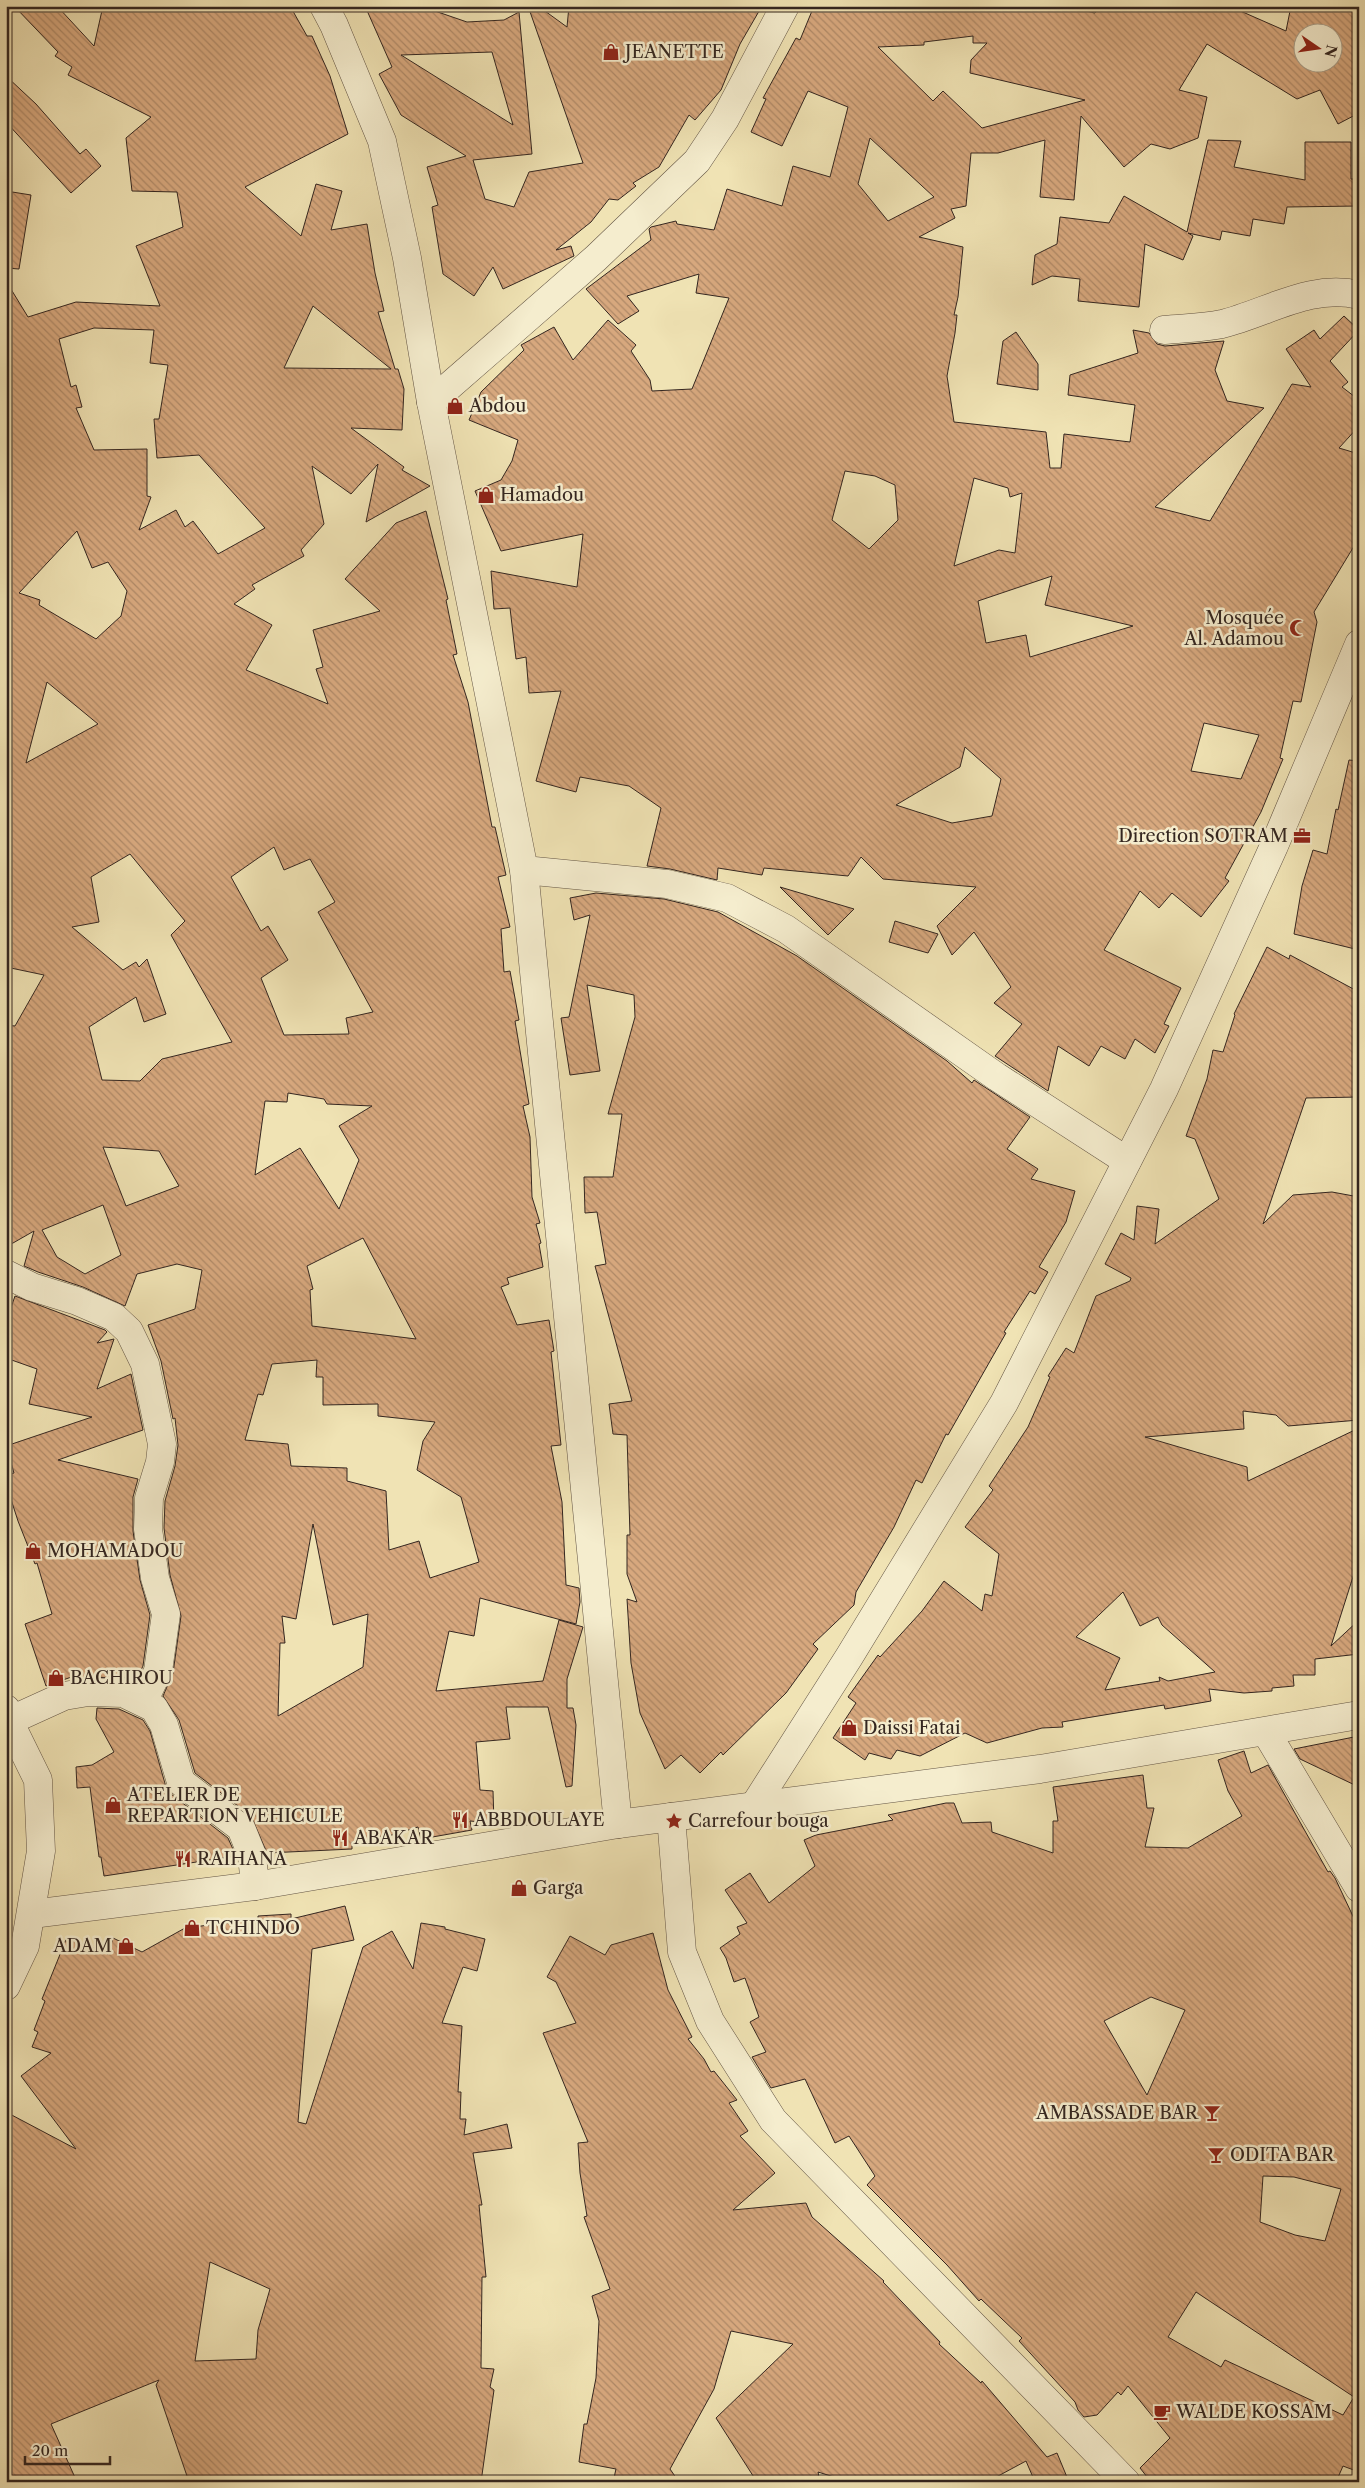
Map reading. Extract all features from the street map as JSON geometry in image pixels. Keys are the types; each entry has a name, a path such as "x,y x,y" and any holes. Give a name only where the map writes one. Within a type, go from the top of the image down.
{"street":[{"path":"324,6 334,25 382,141 407,258 431,402 524,870 618,1824"},
{"path":"431,402 596,258 697,161 725,119 785,6"},
{"path":"1164,330 1221,324 1306,295 1342,290 1359,295"},
{"path":"754,1806 849,1657 1004,1403 1164,1089 1274,846 1359,644"},
{"path":"524,870 667,884 727,898 786,929 997,1077 1127,1161"},
{"path":"6,1274 32,1287 114,1317 129,1331 145,1364 162,1444 160,1462 149,1498 148,1528 155,1578 166,1614 158,1670 143,1702"},
{"path":"6,1986 25,1946 32,1914 40,1851 38,1780 8,1715 64,1696 88,1692 123,1693 154,1708 164,1725 181,1782 241,1828 252,1856 255,1886"},
{"path":"32,1914 255,1886 618,1824 1040,1768 1266,1732 1359,1715"},
{"path":"1266,1732 1359,1888"},
{"path":"671,1817 682,1952 710,2021 773,2120 1126,2482"}],"building":[{"path":"14,6 57,6 94,46 103,6 290,6 307,36 312,36 330,76 348,134 245,187 301,236 316,184 342,191 331,230 367,224 375,273 384,311 378,312 395,369 398,369 404,389 402,430 351,428 404,467 402,470 430,486 366,522 378,464 351,494 312,466 324,524 301,550 304,556 252,585 255,589 234,604 272,625 246,670 328,704 316,669 323,667 313,630 380,611 345,579 396,523 426,511 448,599 446,600 457,654 453,655 468,702 492,827 495,827 506,875 498,877 510,927 501,929 504,972 510,971 519,1020 515,1021 529,1104 523,1106 530,1137 532,1197 540,1223 536,1224 541,1243 539,1244 543,1267 507,1278 509,1284 501,1287 517,1325 549,1320 554,1351 551,1352 561,1445 551,1446 562,1502 566,1585 579,1588 580,1602 576,1624 480,1598 474,1636 449,1631 436,1691 543,1681 559,1620 583,1627 567,1679 567,1708 573,1708 576,1725 572,1786 566,1787 548,1707 506,1707 510,1739 476,1742 480,1790 493,1791 494,1823 470,1821 472,1830 421,1839 418,1827 392,1835 352,1842 352,1849 267,1853 251,1816 195,1773 179,1720 163,1696 173,1673 181,1616 170,1575 164,1528 165,1501 175,1466 178,1445 175,1418 173,1419 161,1361 148,1325 195,1309 202,1270 177,1264 137,1274 125,1306 83,1287 24,1266 34,1231 6,1247 6,1025 15,1026 44,975 6,967 6,281 28,317 76,302 160,306 136,246 183,227 177,192 132,191 126,138 151,117 68,75 72,67 55,56 58,52","holes":["313,306 391,369 284,368","94,328 154,330 150,363 168,365 159,419 154,419 157,458 199,455 265,528 218,554 193,521 185,527 176,510 139,530 151,497 147,496 147,449 94,450 76,408 82,407 76,385 71,387 59,339","77,531 92,568 108,562 127,591 121,616 96,639 39,605 40,600 19,593","47,682 98,724 26,763","274,847 284,870 310,859 335,902 318,912 373,1012 346,1018 349,1034 284,1035 261,978 288,960 268,926 261,931 231,877","130,854 185,921 171,935 232,1042 162,1059 140,1081 102,1080 89,1027 136,997 144,1022 166,1014 147,959 139,967 136,962 123,970 72,927 99,922 91,877","288,1093 324,1099 327,1104 372,1106 339,1126 359,1160 339,1209 300,1148 255,1175 265,1101 287,1102","103,1147 159,1151 179,1186 126,1206","103,1205 121,1255 85,1274 57,1257 42,1230","363,1238 416,1339 312,1326 310,1290 313,1289 307,1266","317,1360 316,1377 323,1377 323,1405 378,1404 378,1416 435,1422 423,1441 417,1470 461,1497 479,1562 430,1578 419,1541 389,1550 386,1491 347,1481 347,1468 291,1466 288,1444 245,1440 258,1394 263,1395 272,1364","313,1524 333,1625 368,1614 363,1667 278,1716 280,1643 285,1643 282,1616 296,1619"]},
{"path":"365,6 432,6 432,10 467,22 504,20 519,12 532,154 473,160 485,199 514,207 529,172 583,163 528,6 538,6 567,27 569,6 762,6 740,44 721,90 695,120 689,115 659,167 633,183 636,186 618,200 609,199 591,222 556,250 571,246 574,256 503,289 493,267 474,296 443,274 432,207 438,205 427,167 466,156 401,115 379,74 392,67","holes":["492,52 513,125 401,55"]},
{"path":"814,6 1014,6 1064,11 1064,6 1095,13 1099,6 1229,6 1286,31 1291,6 1359,6 1359,60 1353,84 1359,95 1359,113 1338,124 1320,90 1297,99 1207,44 1179,90 1207,97 1198,138 1170,149 1151,144 1124,167 1081,116 1074,200 1040,197 1045,140 998,153 971,153 966,206 951,209 955,218 919,237 963,247 958,297 954,315 957,315 955,333 947,376 954,422 1046,432 1050,468 1061,468 1064,434 1130,442 1135,405 1068,395 1070,375 1138,353 1133,330 1149,333 1157,344 1165,346 1224,341 1215,370 1227,401 1264,408 1155,507 1210,521 1292,384 1311,387 1286,349 1314,330 1320,339 1344,316 1359,330 1330,361 1348,382 1342,387 1359,400 1359,426 1339,448 1359,454 1359,538 1314,612 1317,622 1301,702 1293,701 1280,758 1283,759 1261,812 1225,878 1229,881 1201,917 1172,893 1159,908 1140,891 1104,950 1181,988 1164,1024 1169,1026 1155,1053 1135,1039 1125,1059 1101,1046 1089,1066 1058,1046 1048,1091 995,1056 1022,1024 994,1003 1011,987 974,932 952,955 937,926 976,887 883,879 861,857 848,876 764,868 762,875 718,868 717,880 670,869 647,866 661,808 629,786 580,777 576,792 536,781 561,691 529,693 526,657 516,659 510,608 494,609 491,571 577,587 583,534 501,551 475,491 501,480 512,461 518,440 469,420 481,392 524,350 521,345 554,327 573,360 608,320 636,345 631,351 650,380 652,391 692,389 729,298 696,293 699,274 627,296 639,311 618,324 586,289 651,240 649,229 651,227 676,221 677,224 714,230 727,189 782,206 793,166 830,177 848,107 808,91 782,146 751,132 766,99 763,98 796,38 800,40","holes":["973,36 973,43 987,43 971,60 970,73 1085,100 982,128 943,91 933,101 878,47 924,45 924,42","870,138 934,197 888,221 858,184","845,471 875,476 895,485 898,520 869,549 832,520","974,478 1008,488 1010,497 1022,493 1015,553 999,550 954,566","1052,576 1045,605 1133,626 1030,657 1026,635 986,643 978,601","1204,723 1259,735 1241,779 1191,771","965,747 1001,779 992,816 952,823 896,805 960,767"]},
{"path":"6,76 36,104 80,154 86,149 101,166 71,193 6,122"},
{"path":"1208,140 1241,141 1234,167 1305,180 1305,142 1351,142 1351,179 1358,179 1358,206 1287,207 1284,224 1253,219 1250,236 1222,231 1220,240 1188,233 1193,236 1183,260 1145,244 1139,307 1078,301 1080,279 1052,276 1032,285 1035,255 1057,244 1060,217 1109,223 1124,196 1187,232"},
{"path":"6,191 31,195 19,269 6,268"},
{"path":"1016,332 1038,364 1038,390 997,384 1003,341"},
{"path":"1349,760 1359,761 1359,934 1355,949 1294,934 1302,886 1313,850 1327,854"},
{"path":"780,887 854,909 828,935"},
{"path":"596,893 664,899 718,912 797,956 947,1061 972,1083 974,1080 1030,1117 1007,1149 1038,1169 1031,1179 1075,1191 1066,1222 1039,1267 1048,1272 1035,1294 1030,1291 1004,1332 1006,1333 948,1435 946,1434 922,1483 916,1480 894,1527 856,1592 854,1605 813,1644 818,1649 786,1693 723,1755 721,1752 700,1773 681,1755 665,1769 640,1713 631,1663 627,1599 637,1602 627,1574 627,1535 630,1535 627,1435 613,1434 609,1404 632,1401 595,1266 606,1264 597,1212 585,1213 584,1177 613,1177 622,1114 608,1114 635,1017 634,995 587,985 600,1071 570,1075 561,1018 569,1017 590,915 574,920 570,898"},
{"path":"895,921 938,934 928,953 889,942"},
{"path":"1267,947 1289,959 1290,955 1359,992 1359,1097 1306,1098 1263,1224 1293,1195 1332,1192 1359,1197 1359,1420 1288,1426 1276,1415 1243,1411 1244,1429 1145,1437 1247,1467 1248,1481 1359,1428 1359,1558 1331,1646 1359,1620 1359,1654 1315,1659 1315,1675 1293,1675 1294,1686 1272,1688 1272,1691 1244,1693 1209,1689 1211,1701 1165,1709 1164,1705 1062,1722 1063,1727 1042,1728 987,1743 965,1733 920,1756 897,1750 891,1759 869,1753 865,1760 833,1738 856,1703 848,1697 878,1655 880,1657 922,1611 944,1581 982,1611 985,1594 992,1596 999,1554 965,1527 993,1490 989,1486 1028,1427 1050,1377 1048,1376 1066,1348 1074,1353 1096,1296 1130,1281 1131,1278 1105,1264 1121,1233 1134,1240 1137,1206 1159,1209 1155,1244 1219,1199 1195,1139 1186,1136 1207,1079 1213,1050 1223,1052 1234,1014","holes":["1123,1592 1140,1626 1158,1617 1162,1625 1215,1672 1168,1681 1159,1677 1160,1681 1105,1690 1120,1658 1076,1637"]},
{"path":"15,1296 105,1330 107,1332 97,1343 114,1339 97,1389 131,1374 143,1430 58,1460 138,1479 133,1497 133,1531 140,1580 150,1615 143,1666 135,1682 123,1677 77,1678 77,1675 46,1686 25,1624 52,1614 37,1563 35,1564 18,1521 6,1484 6,1475 14,1473 6,1446 92,1417 29,1404 37,1369 6,1358 6,1322"},
{"path":"97,1708 119,1709 143,1720 150,1731 166,1787 171,1794 228,1838 236,1856 104,1876 101,1857 99,1857 90,1787 77,1788 76,1767 92,1765 114,1752 96,1719"},
{"path":"1359,1736 1359,1787 1300,1759 1294,1749"},
{"path":"1244,1751 1251,1773 1268,1765 1328,1872 1330,1871 1335,1878 1359,1929 1359,2472 1343,2466 1336,2482 1151,2482 1140,2468 1170,2438 1128,2386 1121,2395 1118,2392 1097,2415 1084,2417 1078,2410 1075,2402 1019,2341 1022,2338 981,2299 979,2301 947,2265 867,2185 875,2176 849,2136 835,2143 805,2079 771,2088 752,2057 766,2052 750,2022 759,2017 745,1978 734,1982 726,1958 720,1948 740,1934 737,1927 747,1923 725,1890 750,1873 769,1903 815,1866 804,1840 816,1835 893,1820 888,1815 954,1803 962,1823 991,1822 992,1832 1053,1853 1053,1821 1058,1821 1053,1787 1143,1775 1147,1808 1154,1808 1145,1847 1188,1848 1242,1816 1228,1791 1218,1760","holes":["1151,1997 1185,2010 1147,2095 1104,2021","1263,2176 1294,2177 1341,2189 1325,2241 1295,2235 1260,2222","1196,2292 1354,2397 1343,2415 1225,2360 1221,2367 1168,2337"]},
{"path":"345,1906 354,1940 312,1949 298,2122 306,2124 363,1947 392,1931 413,1969 421,1923 445,1927 445,1929 485,1939 477,1971 463,1967 442,2023 462,2026 458,2092 461,2092 460,2119 466,2119 464,2135 507,2124 512,2148 473,2153 482,2205 479,2205 486,2277 482,2277 481,2368 494,2369 490,2387 494,2390 481,2482 189,2482 156,2385 159,2380 51,2424 77,2482 6,2482 6,2112 76,2149 21,2076 51,2053 32,2047 38,2032 34,2030 45,2001 42,1999 67,1937 108,1954 113,1938 142,1952 185,1928 258,1919 258,1916 291,1914 291,1919","holes":["210,2262 270,2289 258,2330 256,2359 195,2361"]},
{"path":"653,1933 668,1990 692,2037 688,2039 704,2059 711,2072 714,2071 737,2100 729,2103 748,2131 740,2136 775,2173 733,2210 806,2203 812,2217 884,2281 940,2342 939,2344 981,2383 982,2381 1047,2457 1057,2453 1069,2482 1035,2482 1026,2461 987,2482 850,2482 818,2472 820,2482 757,2482 716,2418 793,2344 731,2331 714,2389 670,2469 679,2482 613,2482 616,2469 579,2462 584,2424 587,2424 596,2378 599,2321 592,2296 610,2289 584,2217 587,2216 580,2173 578,2143 588,2142 543,2033 576,2023 556,1982 547,1977 570,1936 605,1955 611,1945"}],"place":[{"name":"JEANETTE","path":"611,52"},
{"name":"Abdou","path":"455,406"},
{"name":"Hamadou","path":"486,495"},
{"name":"Mosquée Al. Adamou","path":"1298,628"},
{"name":"Direction SOTRAM","path":"1302,836"},
{"name":"MOHAMADOU","path":"33,1551"},
{"name":"BACHIROU","path":"56,1678"},
{"name":"Daissi Fatai","path":"849,1728"},
{"name":"ATELIER DE REPARTION VEHICULE","path":"113,1805"},
{"name":"ABBDOULAYE","path":"460,1820"},
{"name":"Carrefour bouga","path":"674,1821"},
{"name":"ABAKAR","path":"340,1838"},
{"name":"RAIHANA","path":"183,1859"},
{"name":"Garga","path":"519,1888"},
{"name":"TCHINDO","path":"192,1928"},
{"name":"ADAM","path":"126,1946"},
{"name":"AMBASSADE BAR","path":"1212,2113"},
{"name":"ODITA BAR","path":"1216,2155"},
{"name":"WALDE KOSSAM","path":"1162,2412"}]}
